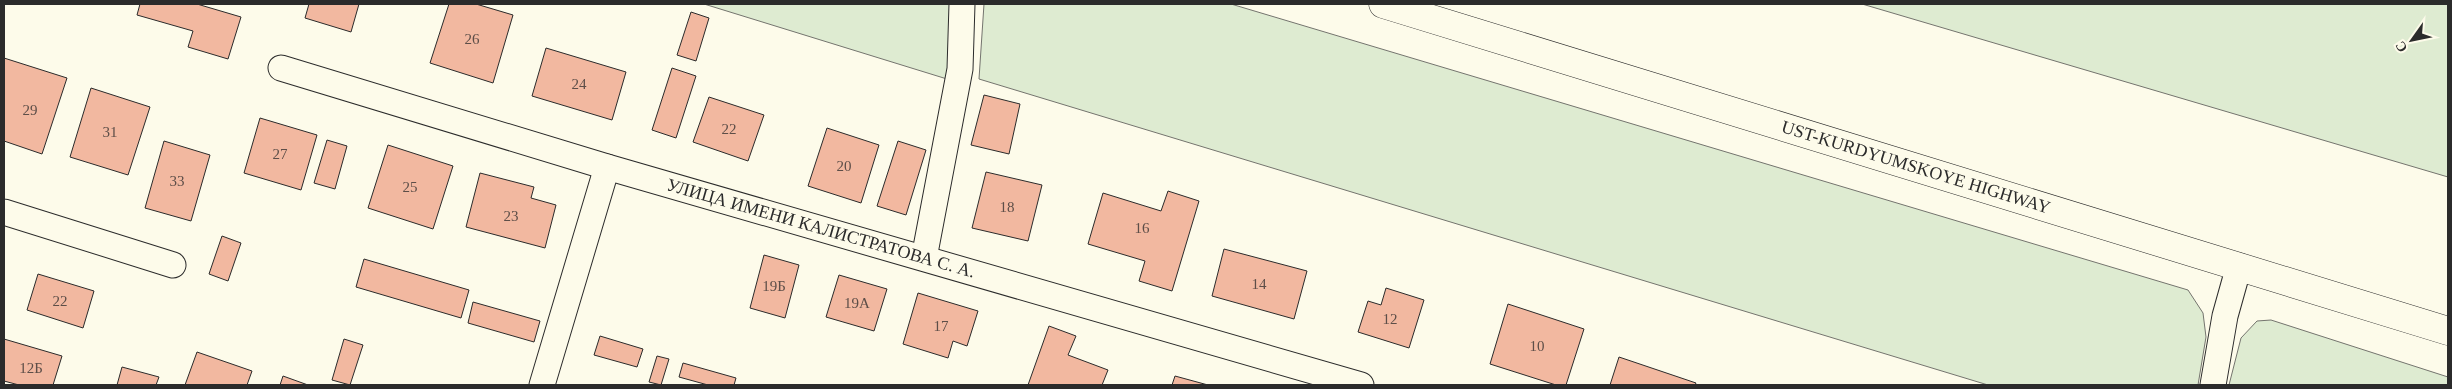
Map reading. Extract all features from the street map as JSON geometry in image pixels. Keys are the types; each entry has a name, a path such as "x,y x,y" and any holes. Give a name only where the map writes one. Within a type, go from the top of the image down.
{"main road":[{"name":"UST-KURDYUMSKOYE HIGHWAY","path":"1383,4 2448,331"}],"street":[{"path":"924,258 960,69 962,4"},
{"name":"УЛИЦА ИМЕНИ КАЛИСТРАТОВА С. А.","path":"281,68 607,167 1361,385"},
{"path":"542,385 607,167"},
{"path":"4,212 173,265"},
{"path":"2213,385 2225,316 2239,266"}],"green space":[{"path":"704,4 952,4 947,79"},
{"path":"984,4 1231,4 2188,290 2203,313 2206,337 2198,385 1988,385 979,79"},
{"path":"1862,4 2448,4 2448,177"},
{"path":"2271,320 2448,377 2448,385 2229,385 2241,338 2257,321"}],"building":[{"path":"140,4 197,4 241,17 228,59 188,47 193,31 137,15"},
{"path":"309,4 359,4 351,32 305,18"},
{"path":"449,4 476,4 513,15 493,83 430,63"},
{"path":"691,12 709,18 696,61 677,55"},
{"path":"546,48 626,72 612,120 532,96"},
{"path":"4,58 67,78 42,154 4,141"},
{"path":"672,68 696,76 676,138 652,130"},
{"path":"91,88 150,107 128,175 70,157"},
{"path":"984,95 1020,104 1009,154 971,145"},
{"path":"709,97 764,115 748,161 693,142"},
{"path":"260,118 317,135 301,190 244,173"},
{"path":"827,128 879,145 861,203 808,186"},
{"path":"327,140 347,146 335,189 314,183"},
{"path":"164,141 210,155 191,221 145,208"},
{"path":"898,141 926,150 906,215 877,206"},
{"path":"388,145 453,166 433,229 368,208"},
{"path":"986,172 1042,185 1028,241 972,228"},
{"path":"480,173 534,187 531,198 556,205 545,248 466,227"},
{"path":"1168,191 1199,201 1172,291 1139,281 1145,261 1088,244 1103,193 1161,211"},
{"path":"222,236 241,243 228,281 209,274"},
{"path":"1224,249 1307,271 1294,319 1212,296"},
{"path":"764,255 799,265 785,318 750,308"},
{"path":"364,259 469,290 461,318 356,287"},
{"path":"38,274 94,291 83,328 27,310"},
{"path":"839,275 887,289 874,331 826,317"},
{"path":"1386,288 1424,300 1409,348 1358,332 1368,301 1381,305"},
{"path":"918,293 978,311 967,346 953,341 948,358 903,344"},
{"path":"473,302 540,321 534,342 468,323"},
{"path":"1508,304 1584,329 1566,385 1556,385 1490,364"},
{"path":"1049,326 1076,336 1068,355 1108,370 1102,385 1028,385"},
{"path":"600,336 643,349 637,367 594,355"},
{"path":"4,339 62,356 53,385 19,385 4,381"},
{"path":"344,339 363,345 350,385 332,380"},
{"path":"197,352 252,371 247,385 185,385"},
{"path":"657,356 669,359 661,385 649,382"},
{"path":"1619,357 1696,383 1695,385 1610,385"},
{"path":"683,363 736,378 734,385 708,385 679,377"},
{"path":"122,367 159,377 156,385 117,385"},
{"path":"283,376 308,385 280,385"},
{"path":"1175,376 1208,385 1172,385"}]}
